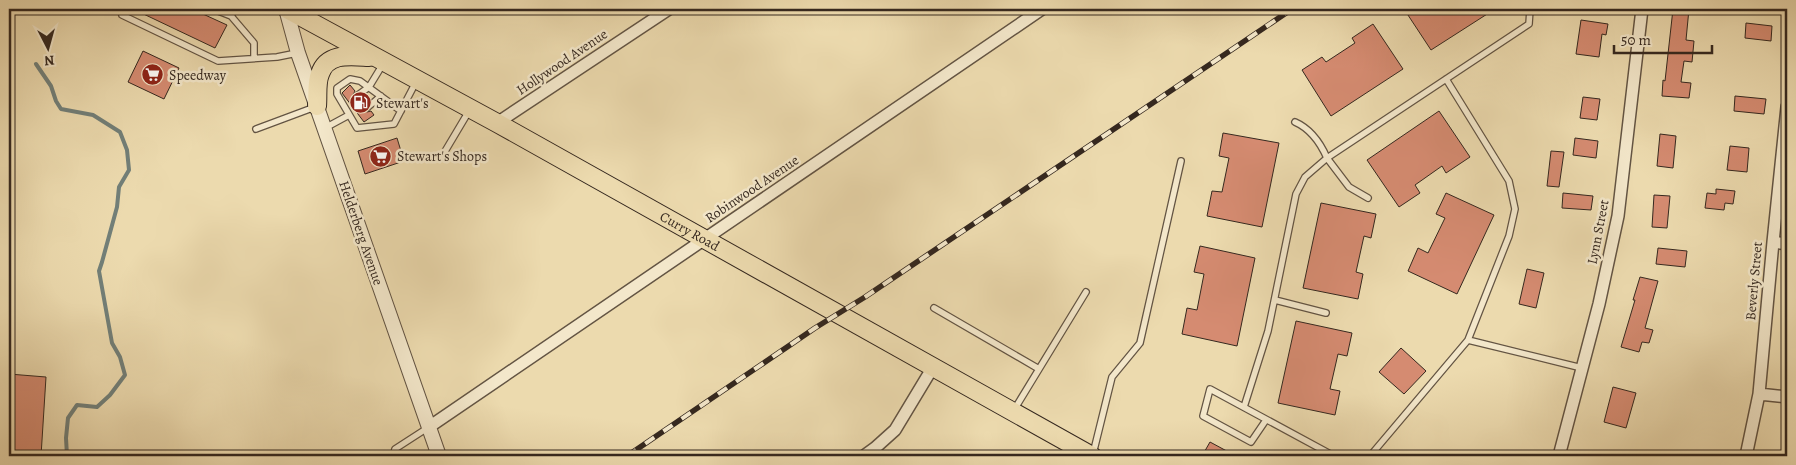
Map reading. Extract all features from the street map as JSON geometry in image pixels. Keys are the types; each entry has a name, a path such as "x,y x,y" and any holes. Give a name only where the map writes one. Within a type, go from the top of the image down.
{"main road":[{"name":"Curry Road","path":"286,9 470,109 1092,456"},
{"path":"317,106 319,74 333,58 346,56 379,60"}],"street":[{"name":"Helderberg Avenue","path":"286,9 298,53 439,456"},
{"name":"Hollywood Avenue","path":"497,124 669,9"},
{"name":"Robinwood Avenue","path":"429,427 1042,9"},
{"name":"Lynn Street","path":"1559,456 1599,304 1618,216 1642,9"},
{"name":"Beverly Street","path":"1746,456 1760,394 1787,107"},
{"path":"1773,242 1787,244"},
{"path":"864,456 876,448 895,430 933,367"},
{"path":"1760,394 1787,397"}],"lane":[{"path":"213,9 230,16 254,43 254,58"},
{"path":"230,16 236,9"},
{"path":"1244,407 1268,332 1296,194 1305,177 1327,158 1529,24 1530,9"},
{"path":"122,15 218,61 277,57 298,53"},
{"path":"358,95 369,88 379,60"},
{"path":"401,111 360,81 350,78 336,88 336,94 346,104 357,128 394,124 401,111 417,80"},
{"path":"1370,456 1468,340 1509,236 1515,209 1509,181 1446,79"},
{"path":"368,107 381,96"},
{"path":"256,129 317,106"},
{"path":"441,158 470,109"},
{"path":"325,128 358,115"},
{"path":"1295,122 1306,127 1322,146 1327,158 1349,187 1368,198"},
{"path":"1092,456 1112,376 1140,343 1181,161"},
{"path":"1012,412 1086,292"},
{"path":"1274,300 1326,313"},
{"path":"934,308 1039,369"},
{"path":"1468,340 1582,368"},
{"path":"1266,420 1251,442 1203,416 1210,389 1334,456"},
{"path":"393,456 395,449 429,427"}],"building":[{"path":"133,9 192,9 227,25 215,48"},
{"path":"1404,9 1495,9 1431,50"},
{"path":"1673,9 1689,9 1686,40 1694,41 1692,62 1684,61 1681,82 1691,83 1689,98 1662,96"},
{"path":"1581,20 1608,24 1606,35 1602,34 1599,57 1576,54"},
{"path":"1746,23 1772,26 1771,41 1745,38"},
{"path":"1373,24 1403,69 1331,116 1302,70 1322,57 1326,62 1355,43 1352,38"},
{"name":"Speedway","path":"143,51 179,68 164,99 128,82"},
{"path":"350,85 355,91 353,95 355,98 361,99 365,103 364,110 367,112 371,111 374,115 364,122 342,93"},
{"path":"1735,96 1766,99 1764,114 1734,111"},
{"path":"1583,97 1600,99 1597,120 1580,118"},
{"path":"1439,111 1470,157 1446,173 1442,166 1415,185 1420,193 1399,207 1367,160"},
{"path":"1223,133 1279,143 1262,227 1207,216 1212,191 1222,192 1229,158 1219,156"},
{"path":"1660,134 1676,136 1673,168 1657,166"},
{"name":"Stewart's Shops","path":"397,138 404,161 365,174 358,151"},
{"path":"1575,138 1598,141 1596,158 1573,155"},
{"path":"1730,146 1749,148 1747,172 1727,170"},
{"path":"1551,151 1564,152 1559,187 1547,186"},
{"path":"1716,189 1735,191 1733,204 1725,203 1724,210 1705,208 1707,193 1716,194"},
{"path":"1446,193 1494,215 1457,294 1408,271 1418,248 1428,253 1445,218 1436,214"},
{"path":"1563,193 1593,196 1591,210 1562,208"},
{"path":"1654,195 1670,196 1667,228 1652,227"},
{"path":"1321,203 1376,214 1371,238 1364,236 1356,272 1363,274 1358,299 1303,288"},
{"path":"1200,246 1255,258 1237,346 1182,334 1187,308 1197,310 1204,274 1194,272"},
{"path":"1658,248 1687,251 1685,267 1656,264"},
{"path":"1527,269 1544,273 1536,308 1519,304"},
{"path":"1640,277 1658,281 1645,328 1653,330 1649,343 1642,342 1639,352 1621,347"},
{"path":"1296,321 1352,333 1347,356 1338,354 1330,389 1340,391 1335,415 1278,403"},
{"path":"1401,348 1426,371 1404,394 1379,372"},
{"path":"9,374 46,377 41,456 9,456"},
{"path":"1613,387 1636,393 1626,428 1604,422"},
{"path":"1210,442 1236,456 1202,456"}],"waterway":[{"path":"36,64 51,86 61,109 93,115 120,132 127,150 129,170 119,187 117,207 99,271 112,343 120,357 125,375 110,395 97,407 77,405 68,418 67,456"}],"railway":[{"path":"627,456 1292,9"}],"place":[{"name":"Speedway","path":"153,75"},
{"name":"Stewart's","path":"360,103"},
{"name":"Stewart's Shops","path":"381,156"}]}
